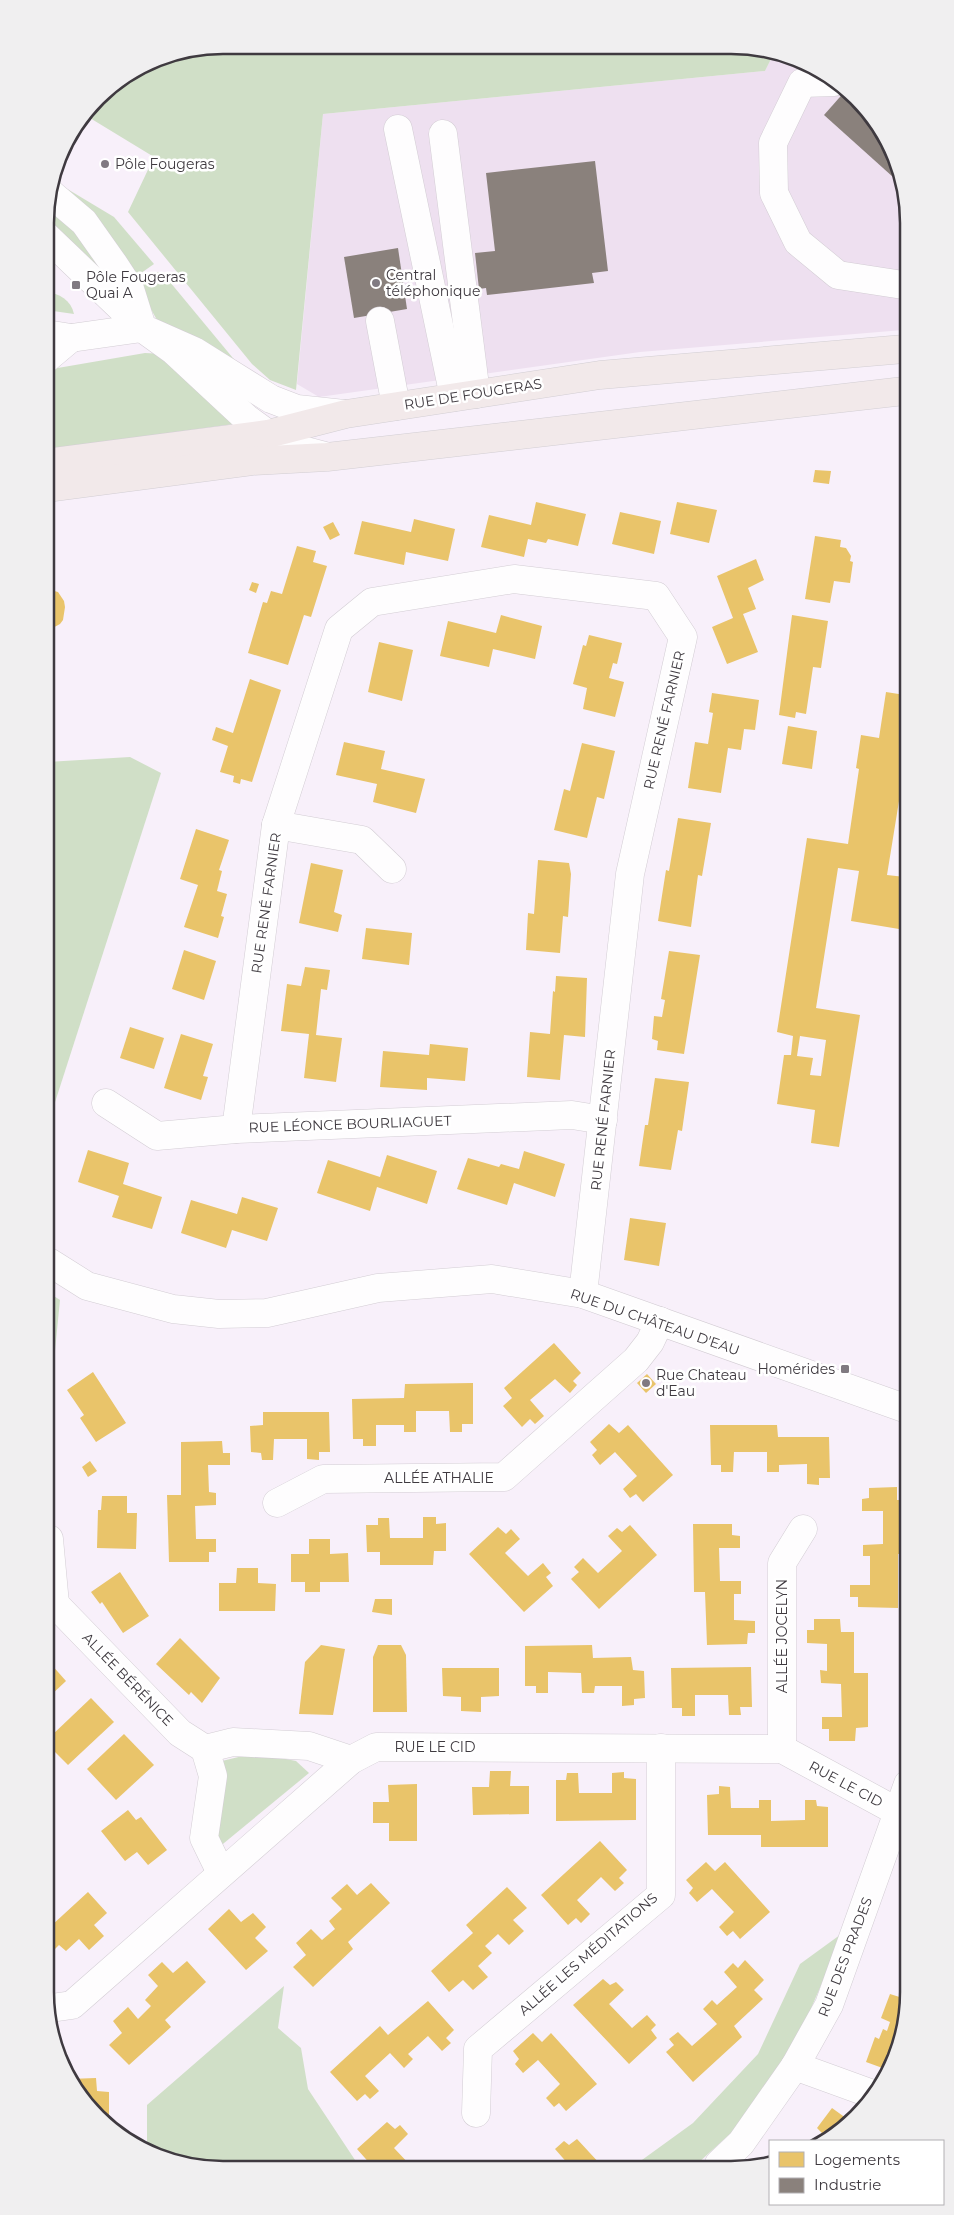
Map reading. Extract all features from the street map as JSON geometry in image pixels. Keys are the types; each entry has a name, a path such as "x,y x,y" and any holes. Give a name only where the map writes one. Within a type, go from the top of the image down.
{"main road":[{"name":"RUE DE FOUGERAS","path":"54,462 268,434 346,414 600,375 900,349"},
{"path":"54,487 252,461 327,457 900,391"}],"street":[{"path":"821,80 807,77 773,143 774,193 798,242 838,275 900,285"},
{"path":"398,128 465,396"},
{"path":"443,134 465,396"},
{"path":"56,198 84,222 113,263 130,290 142,328"},
{"path":"54,243 142,328 174,351 246,418 268,434 291,447 327,457"},
{"path":"380,321 396,406"},
{"path":"58,336 142,328 194,351 272,399 297,409 346,414"},
{"name":"RUE RENÉ FARNIER","path":"236,1129 276,825 339,629 372,602 514,579 656,596 683,637 630,874 583,1294"},
{"name":"RUE RENÉ FARNIER","path":"276,825 362,840 392,869"},
{"name":"RUE LÉONCE BOURLIAGUET","path":"106,1103 157,1136 236,1129 572,1115 603,1120"},
{"name":"RUE DU CHÂTEAU D'EAU","path":"54,1265 87,1286 173,1308 219,1314 267,1313 378,1288 492,1278 583,1294 900,1407"},
{"name":"ALLÉE ATHALIE","path":"277,1503 323,1479 504,1477 636,1360 650,1342 660,1321"},
{"name":"ALLÉE JOCELYN","path":"782,1749 782,1563 803,1529"},
{"name":"ALLÉE BÉRÉNICE","path":"54,1608 180,1733 205,1749"},
{"path":"221,1873 204,1838 212,1776 205,1749 233,1742 309,1746 351,1760"},
{"name":"RUE LE CID","path":"55,2007 72,2004 351,1760 376,1747 782,1749 898,1812"},
{"name":"ALLÉE LES MÉDITATIONS","path":"476,2113 478,2049 661,1895 661,1748"},
{"name":"RUE DES PRADES","path":"722,2161 741,2144 795,2066 829,2005 900,1806"},
{"path":"795,2066 867,2092"}],"shaded area":[{"path":"771,59 806,71 825,82 851,103 878,138 894,179 899,201 900,330 640,352 319,397 297,384 323,114 765,71"}],"green space":[{"path":"212,54 742,54 771,59 765,71 323,114 296,390 270,380 252,364 128,212 154,157 90,118 103,103 138,76 158,67 190,57"},
{"path":"59,184 114,217 154,264 134,278 58,186"},
{"path":"54,211 69,222 116,283 54,231"},
{"path":"157,272 165,276 242,369 157,320 138,286"},
{"path":"54,294 67,301 74,314 54,311"},
{"path":"145,353 165,354 234,424 54,449 54,369"},
{"path":"130,757 161,773 54,1105 54,762"},
{"path":"54,1296 60,1300 54,1361"},
{"path":"255,1753 296,1761 309,1773 218,1848 211,1832 222,1761"},
{"path":"844,1932 797,2041 731,2133 700,2161 641,2161 693,2123 758,2054 800,1964"},
{"path":"284,1986 278,2028 301,2048 308,2089 356,2161 212,2161 190,2158 147,2143 147,2105"}],"building: Logements":[{"path":"815,470 831,471 829,484 813,482"},
{"path":"536,502 586,514 578,546 548,539 546,543 528,539 524,557 481,547 489,515 531,525"},
{"path":"677,502 717,510 709,543 670,534"},
{"path":"620,512 661,521 654,554 612,544"},
{"path":"414,519 455,529 448,561 406,552 404,565 354,554 362,521 411,532"},
{"path":"333,522 340,535 330,540 323,527"},
{"path":"815,536 841,540 840,547 846,548 851,556 850,561 853,562 850,583 834,581 830,603 805,599"},
{"path":"297,546 316,551 313,562 327,566 311,617 304,615 288,665 248,653 263,602 267,603 271,591 282,594"},
{"path":"756,559 764,580 748,588 756,609 743,614 758,652 727,664 712,627 733,618 717,576"},
{"path":"252,582 259,584 256,593 249,590"},
{"path":"54,591 58,592 64,601 63,620 54,627"},
{"path":"501,615 542,626 535,659 493,649 489,667 440,656 448,621 496,633"},
{"path":"792,615 828,621 821,668 813,667 806,714 796,712 795,718 779,715"},
{"path":"589,635 622,643 617,664 613,663 609,678 624,682 615,717 583,709 587,688 573,684 583,645 586,646"},
{"path":"379,642 413,650 402,701 368,692"},
{"path":"250,679 281,690 252,782 241,779 240,784 233,782 234,776 220,772 228,746 212,740 216,727 233,733"},
{"path":"886,692 900,694 900,795 887,875 900,876 900,929 851,921 859,871 838,868 816,1008 860,1015 839,1147 811,1143 815,1110 777,1104 784,1055 791,1055 793,1036 777,1032 807,838 848,844 859,769 856,768 861,735 879,738","holes":["800,1036 826,1040 821,1076 810,1075 813,1058 797,1056"]},
{"path":"712,693 759,700 755,730 744,729 741,750 728,748 721,793 688,788 695,742 708,744 713,713 709,712"},
{"path":"788,726 817,731 812,769 782,764"},
{"path":"344,742 385,751 381,769 425,779 416,813 373,802 377,784 336,775"},
{"path":"582,743 615,751 604,799 597,797 587,838 554,830 564,789 570,791"},
{"path":"678,818 711,823 702,876 698,875 691,927 658,921 666,870 669,871"},
{"path":"196,829 229,840 219,870 222,871 217,891 227,894 221,916 224,917 218,938 184,927 198,885 180,879"},
{"path":"538,860 569,863 571,874 568,917 563,916 560,953 526,950 528,913 534,914"},
{"path":"311,863 343,870 334,912 342,915 338,932 299,923"},
{"path":"366,928 412,933 409,965 362,959"},
{"path":"184,950 216,961 204,1000 172,989"},
{"path":"669,951 700,955 684,1054 657,1050 658,1041 652,1039 654,1016 662,1017 665,1000 661,999"},
{"path":"305,967 330,970 327,990 321,989 316,1035 342,1038 336,1082 304,1078 309,1034 281,1031 287,984 301,986"},
{"path":"556,976 587,978 585,1037 564,1035 560,1080 527,1077 530,1032 550,1034"},
{"path":"130,1027 164,1038 154,1069 120,1058"},
{"path":"181,1034 213,1044 203,1076 208,1077 201,1100 164,1088"},
{"path":"430,1044 468,1048 465,1081 427,1078 427,1090 380,1087 383,1051 429,1055"},
{"path":"655,1078 689,1082 682,1131 678,1130 671,1170 639,1166 645,1125 648,1125"},
{"path":"88,1150 129,1163 123,1184 162,1197 152,1229 112,1217 119,1196 78,1182"},
{"path":"524,1151 565,1164 555,1197 514,1183 507,1205 457,1189 468,1158 499,1167 501,1164 519,1169"},
{"path":"387,1155 437,1171 427,1204 377,1187 370,1211 317,1193 328,1160 380,1177"},
{"path":"242,1197 278,1208 267,1241 232,1230 226,1248 181,1233 191,1200 237,1214"},
{"path":"630,1218 666,1223 659,1266 624,1260"},
{"path":"554,1343 581,1373 573,1381 577,1385 570,1393 555,1379 530,1400 544,1416 535,1424 530,1419 522,1427 503,1406 512,1398 504,1388"},
{"path":"93,1372 126,1423 96,1442 80,1418 84,1415 67,1390"},
{"name":"Rue Chateau d'Eau","path":"647,1374 656,1384 646,1393 637,1383"},
{"path":"473,1383 473,1424 462,1424 462,1432 450,1432 449,1411 416,1411 416,1432 404,1432 404,1425 376,1425 376,1446 363,1446 363,1439 353,1439 352,1399 404,1398 405,1384"},
{"path":"263,1412 329,1412 330,1452 319,1452 319,1460 307,1459 307,1439 274,1439 273,1460 262,1460 261,1453 251,1452 250,1426 263,1425"},
{"path":"609,1424 619,1433 628,1425 673,1475 643,1502 636,1494 630,1498 623,1489 637,1476 615,1452 600,1465 592,1455 597,1450 590,1442"},
{"path":"710,1425 777,1425 778,1437 829,1437 830,1478 819,1478 819,1485 807,1484 807,1464 779,1465 779,1472 767,1472 767,1452 734,1452 733,1472 721,1472 721,1465 711,1465"},
{"path":"222,1441 223,1453 230,1453 230,1465 208,1465 209,1492 216,1493 216,1505 195,1506 196,1539 216,1539 216,1552 209,1552 209,1562 169,1562 167,1495 181,1495 181,1442"},
{"path":"90,1461 97,1471 88,1477 82,1467"},
{"path":"897,1487 897,1500 900,1500 898,1608 858,1607 858,1597 850,1597 850,1585 870,1585 870,1556 863,1556 863,1545 883,1544 883,1511 862,1511 862,1499 869,1498 869,1488"},
{"path":"102,1496 127,1496 127,1513 137,1513 136,1549 97,1548 98,1510 101,1510"},
{"path":"423,1517 436,1517 436,1524 446,1523 446,1551 434,1551 433,1565 380,1565 380,1552 367,1552 366,1525 378,1525 378,1518 389,1518 390,1538 423,1538"},
{"path":"693,1524 732,1524 732,1535 740,1536 740,1548 719,1548 720,1581 741,1581 741,1594 734,1594 734,1620 755,1621 755,1633 748,1633 747,1644 707,1645 705,1592 694,1592"},
{"path":"630,1525 657,1555 599,1609 571,1579 579,1572 574,1567 583,1558 598,1573 622,1551 608,1536 617,1528 622,1532"},
{"path":"498,1527 506,1534 511,1529 520,1539 505,1553 528,1576 543,1563 551,1573 546,1577 553,1586 524,1612 469,1554"},
{"path":"309,1539 330,1539 330,1554 348,1553 349,1582 320,1582 320,1592 305,1592 305,1582 291,1582 291,1554 309,1554"},
{"path":"237,1568 258,1568 258,1583 276,1584 275,1611 219,1611 219,1583 236,1583"},
{"path":"120,1572 149,1616 123,1633 102,1602 100,1604 91,1592"},
{"path":"375,1599 392,1599 392,1615 372,1612"},
{"path":"814,1619 840,1619 841,1632 854,1632 854,1673 868,1673 868,1727 856,1728 855,1741 829,1741 829,1729 822,1729 822,1717 842,1717 841,1684 821,1683 820,1670 827,1671 827,1644 807,1643 807,1630 814,1630"},
{"path":"180,1638 220,1678 202,1703 191,1692 189,1695 156,1664"},
{"path":"321,1645 345,1649 333,1715 299,1714 305,1662"},
{"path":"378,1645 401,1645 406,1655 407,1712 373,1712 373,1657"},
{"path":"592,1645 593,1658 631,1657 633,1670 644,1671 645,1698 634,1699 634,1705 622,1706 622,1686 595,1686 594,1693 582,1693 581,1673 548,1672 548,1693 536,1693 536,1686 525,1686 525,1646"},
{"path":"751,1667 752,1707 740,1707 741,1715 729,1715 728,1695 695,1695 695,1716 682,1716 682,1708 672,1708 671,1668"},
{"path":"54,1668 66,1681 54,1692"},
{"path":"442,1668 499,1668 499,1696 481,1697 481,1712 461,1711 461,1697 443,1696"},
{"path":"91,1698 114,1722 68,1765 54,1751 54,1733"},
{"path":"124,1734 154,1765 116,1800 87,1769"},
{"path":"490,1771 511,1771 510,1786 529,1786 529,1814 473,1815 472,1787 489,1787"},
{"path":"624,1772 624,1778 636,1779 636,1820 556,1821 556,1780 566,1780 567,1773 578,1773 579,1793 612,1793 612,1773"},
{"path":"417,1784 417,1841 389,1841 389,1823 373,1823 373,1802 389,1802 388,1785"},
{"path":"719,1786 730,1787 731,1808 759,1808 759,1800 771,1800 771,1821 805,1820 805,1800 816,1800 817,1806 828,1807 828,1847 761,1847 761,1835 708,1835 707,1795 719,1794"},
{"path":"128,1810 136,1820 141,1817 167,1850 148,1865 137,1852 125,1861 101,1831"},
{"path":"600,1841 627,1870 619,1878 624,1883 615,1891 601,1877 577,1900 590,1914 581,1923 576,1918 568,1925 541,1895"},
{"path":"706,1862 715,1871 725,1862 770,1912 740,1939 733,1931 727,1936 719,1927 734,1912 712,1889 697,1902 689,1893 693,1888 686,1880"},
{"path":"371,1883 390,1903 348,1942 353,1949 313,1987 293,1967 306,1955 296,1943 311,1929 322,1940 335,1929 329,1921 342,1909 331,1898 347,1884 357,1895"},
{"path":"507,1887 527,1908 513,1920 524,1931 509,1945 498,1934 485,1946 492,1953 478,1966 488,1977 473,1990 463,1980 449,1992 431,1971 473,1933 466,1925"},
{"path":"88,1892 107,1913 94,1925 104,1936 89,1950 79,1939 66,1951 59,1945 54,1950 54,1923"},
{"path":"229,1909 241,1922 253,1913 266,1927 255,1938 268,1951 246,1970 208,1929"},
{"path":"745,1960 764,1980 754,1990 763,1999 734,2026 742,2037 693,2082 666,2052 674,2045 669,2039 678,2032 692,2046 717,2024 703,2009 712,2000 717,2005 737,1987 724,1972 733,1963 738,1968"},
{"path":"187,1961 206,1982 165,2020 171,2027 129,2065 109,2045 122,2033 113,2021 128,2007 138,2019 151,2006 145,2000 158,1986 148,1975 162,1962 173,1973"},
{"path":"603,1979 610,1985 616,1982 624,1990 609,2004 632,2028 647,2015 656,2025 651,2030 657,2038 629,2064 573,2005"},
{"path":"890,1994 900,1997 897,2025 882,2068 866,2062 875,2037 879,2039 883,2029 887,2031 890,2022 881,2018"},
{"path":"428,2001 454,2030 446,2038 451,2043 442,2051 428,2036 408,2054 413,2059 404,2068 390,2053 365,2076 379,2091 370,2099 365,2094 357,2101 330,2072 380,2026 388,2035"},
{"path":"533,2033 542,2042 551,2033 597,2084 566,2111 559,2103 554,2107 546,2098 560,2084 538,2060 523,2073 515,2064 519,2059 513,2051"},
{"path":"96,2078 97,2091 109,2092 109,2117 103,2112 77,2079"},
{"path":"832,2108 845,2117 819,2137 822,2133 817,2128"},
{"path":"387,2122 395,2129 400,2125 408,2134 394,2148 406,2161 368,2161 357,2149"},
{"path":"577,2139 597,2161 566,2161 555,2149 564,2141 569,2145"}],"building: Industrie":[{"path":"842,95 851,103 878,138 893,177 824,115"},
{"path":"595,161 608,271 592,273 594,283 487,295 486,288 479,289 475,253 495,251 486,173"},
{"name":"Central téléphonique","path":"398,248 407,309 354,318 344,257"}],"place":[{"name":"Pôle Fougeras","path":"105,164"},
{"name":"Central téléphonique","path":"376,283"},
{"name":"Pôle Fougeras Quai A","path":"76,285"},
{"name":"Homérides","path":"845,1369"},
{"name":"Rue Chateau d'Eau","path":"646,1383"}]}
